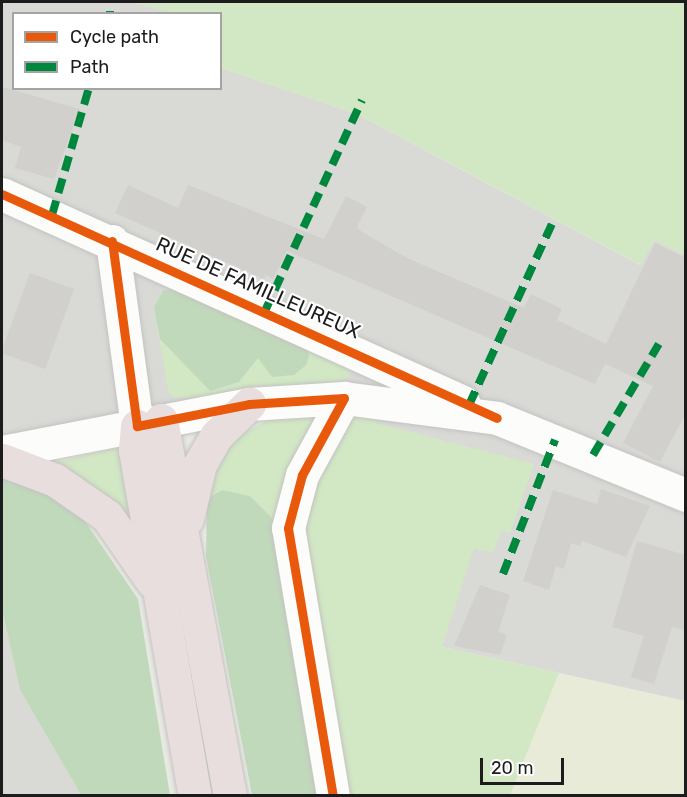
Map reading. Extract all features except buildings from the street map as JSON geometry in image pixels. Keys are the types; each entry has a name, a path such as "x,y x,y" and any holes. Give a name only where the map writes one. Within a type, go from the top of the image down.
{"highway":[{"path":"185,548 190,490 200,464 217,435 249,404"},
{"path":"149,423 185,548 230,795"},
{"path":"149,423 135,450 163,598 195,795"},
{"path":"2,460 55,480 107,516 163,598"}],"street":[{"name":"RUE DE FAMILLEUREUX","path":"2,194 112,241 497,418 686,495"},
{"path":"112,241 149,423"},
{"name":"RUE DE FAMILLEUREUX","path":"2,452 249,404 344,398 497,418"},
{"path":"333,795 288,528 293,496 344,398"}],"shaded area":[{"path":"2,2 131,2 170,12 12,12 12,90 222,90 222,68 357,114 640,265 654,240 685,255 685,701 348,626 361,463 382,401 2,452"},
{"path":"2,605 20,690 81,795 2,795"}],"green space":[{"path":"131,2 685,2 685,255 654,240 641,265 357,114 222,68 222,12 170,12"},
{"path":"172,289 350,367 349,376 345,382 248,395 174,398 168,391 154,307 163,291"},
{"path":"172,289 303,339 309,356 306,365 294,375 272,377 258,358 239,382 210,391 160,339 154,307 163,291"},
{"path":"344,398 382,401 376,423 534,464 510,533 501,531 493,553 474,548 442,647 559,673 510,795 333,795 207,499 223,454 240,435 273,417 308,412 315,425"},
{"path":"115,448 120,449 136,517 127,525 53,463"},
{"path":"2,479 31,481 82,517 138,599 170,795 81,795 20,690 2,608"},
{"path":"222,490 250,496 272,518 290,552 333,795 252,795 206,556 207,499"},
{"path":"559,673 685,701 685,795 510,796"}],"marked path":[{"path":"52,215 88,90"},
{"path":"265,311 362,100"},
{"path":"469,405 552,224"},
{"path":"593,455 659,344"},
{"path":"503,574 555,440"}],"cycle path":[{"path":"2,194 497,418"},
{"path":"112,241 137,426 249,404 344,398 302,475 288,528 333,796"}]}
